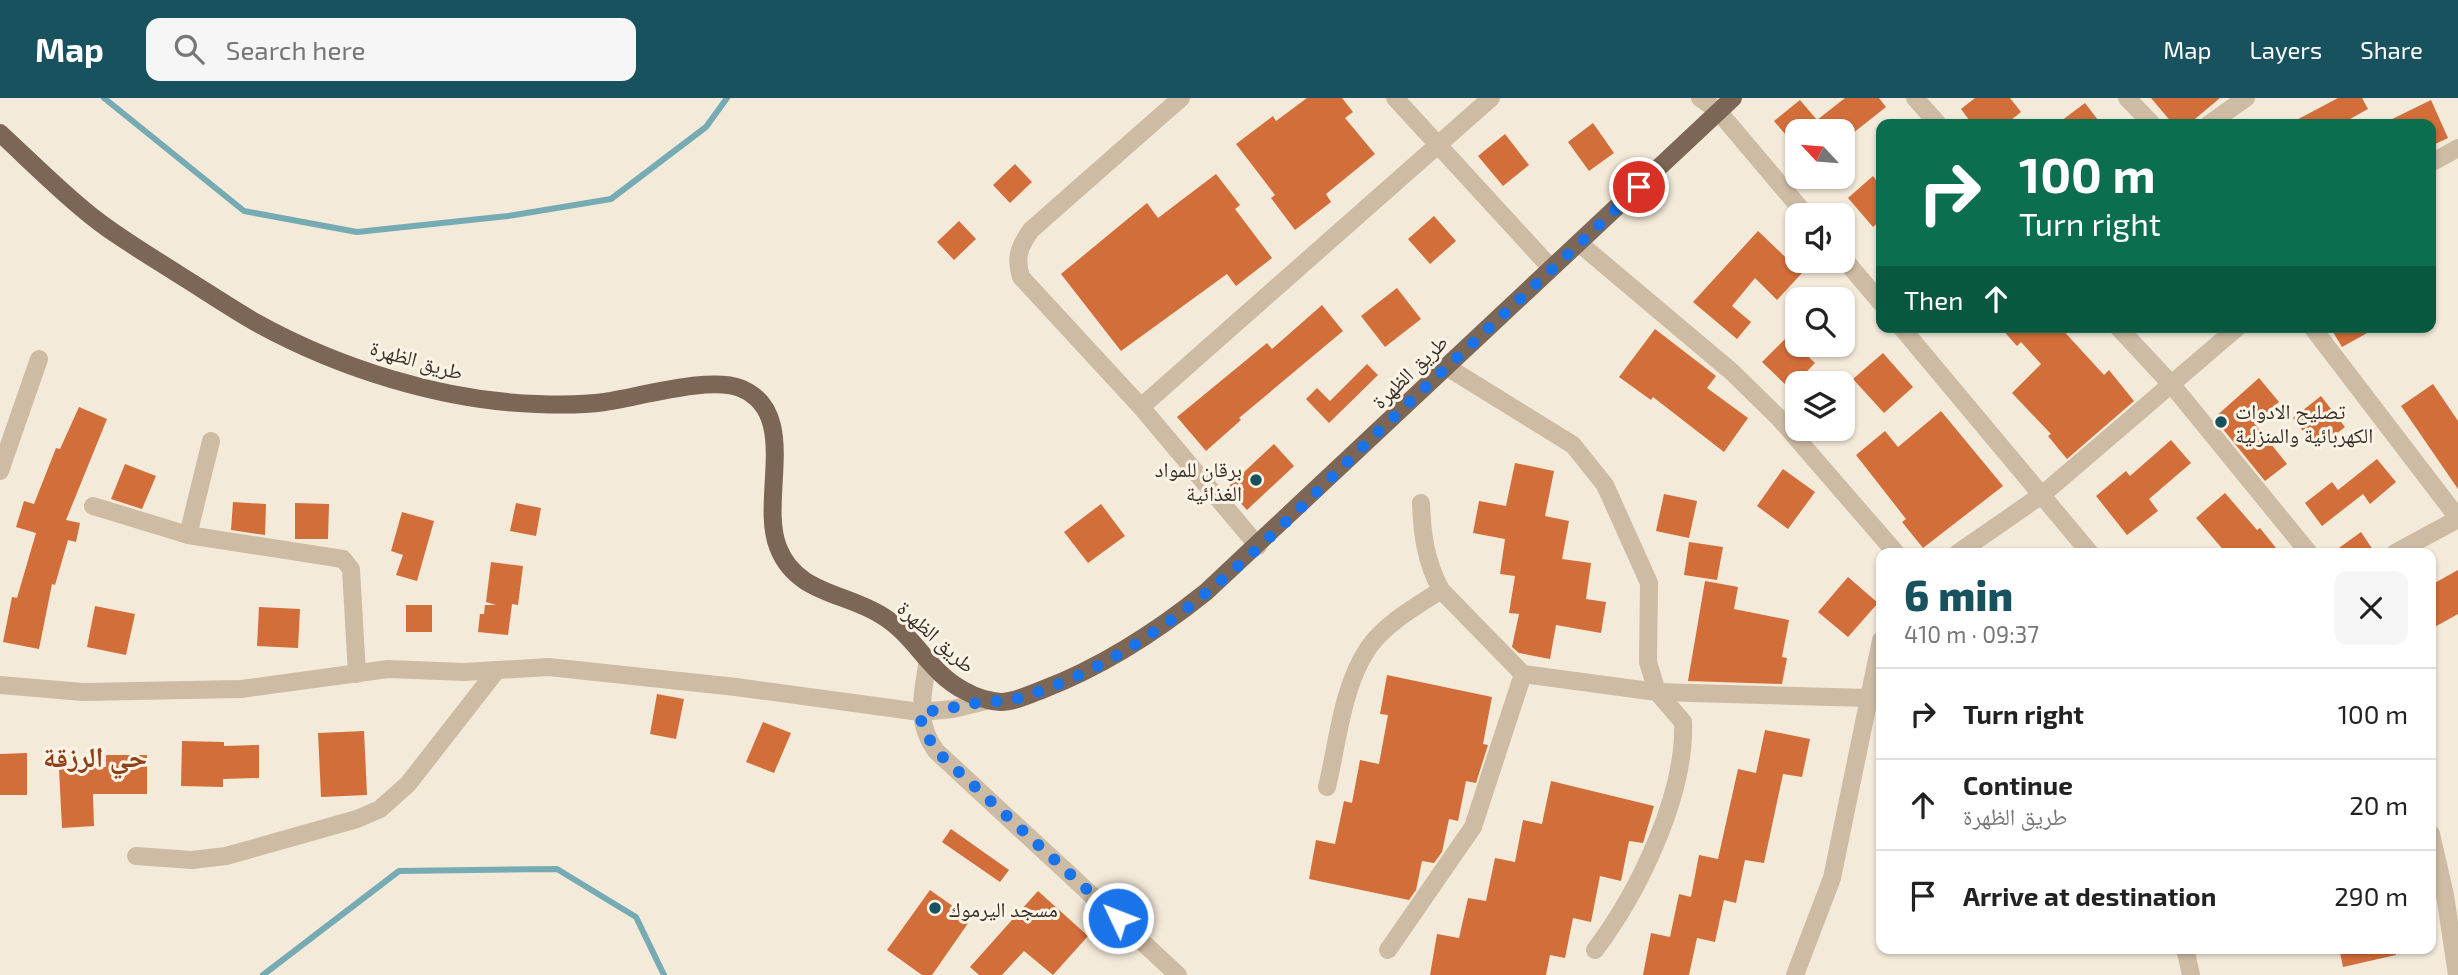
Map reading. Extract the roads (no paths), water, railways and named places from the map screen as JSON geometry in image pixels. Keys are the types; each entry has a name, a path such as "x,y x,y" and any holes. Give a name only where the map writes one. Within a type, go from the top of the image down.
{"main road":[{"name":"طريق الظهرة","path":"0,133 85,212 159,261 257,323 348,363 433,391 501,402 598,403 723,384 752,394 767,410 774,430 773,524 785,561 805,583 819,591 852,601 886,618 909,637 949,682 990,700 1005,702 1034,693 1122,652 1179,614 1258,546 1732,98"}],"street":[{"path":"1181,98 1031,230 1021,245 1016,262 1021,277 1141,407 1258,546"},
{"path":"1395,98 1435,145 1550,268"},
{"path":"1141,407 1491,98"},
{"path":"1700,98 1718,111 1797,203"},
{"path":"1915,98 1934,119"},
{"path":"2127,98 2147,119"},
{"path":"2216,119 2246,98"},
{"path":"2436,160 2458,148"},
{"path":"1580,244 1731,372 1770,409 1892,548"},
{"path":"1855,272 1876,297"},
{"path":"1906,333 2086,548"},
{"path":"2124,333 2172,385 2305,548"},
{"path":"1965,548 2043,494 2231,333"},
{"path":"2317,333 2458,518 2404,548"},
{"path":"0,471 39,359"},
{"path":"1447,367 1573,445 1605,485 1648,583 1648,662 1657,692 1683,722 1682,746 1666,817 1622,914 1595,950"},
{"path":"188,536 211,441"},
{"path":"1421,503 1423,540 1432,573 1441,590 1523,674 1657,692 1867,698"},
{"path":"93,506 188,536 343,559 351,569 357,674"},
{"path":"1327,787 1359,665 1370,645 1399,618 1441,590"},
{"path":"928,659 920,712 922,726 936,751 1178,975"},
{"path":"1796,975 1832,878 1876,660"},
{"path":"0,685 83,692 241,689 388,669 498,670 549,667 616,673 920,712 953,709 990,700"},
{"path":"136,856 192,860 226,856 357,819 380,809 408,784 498,670"},
{"path":"1388,950 1473,827 1523,674"},
{"path":"2436,857 2457,975"},
{"path":"2186,954 2191,975"}],"waterway":[{"path":"104,98 244,211 357,232 508,216 611,199 706,127 727,98"},
{"path":"263,975 399,871 557,869 636,917 664,975"}],"place":[{"name":"تصليح الادوات الكهربائية والمنزلية","path":"2221,422"},
{"name":"برقان للمواد الغذائية","path":"1256,480"},
{"name":"مسجد اليرموك","path":"935,908"}],"district":[{"name":"حي الرزقة","path":"95,756"}]}
